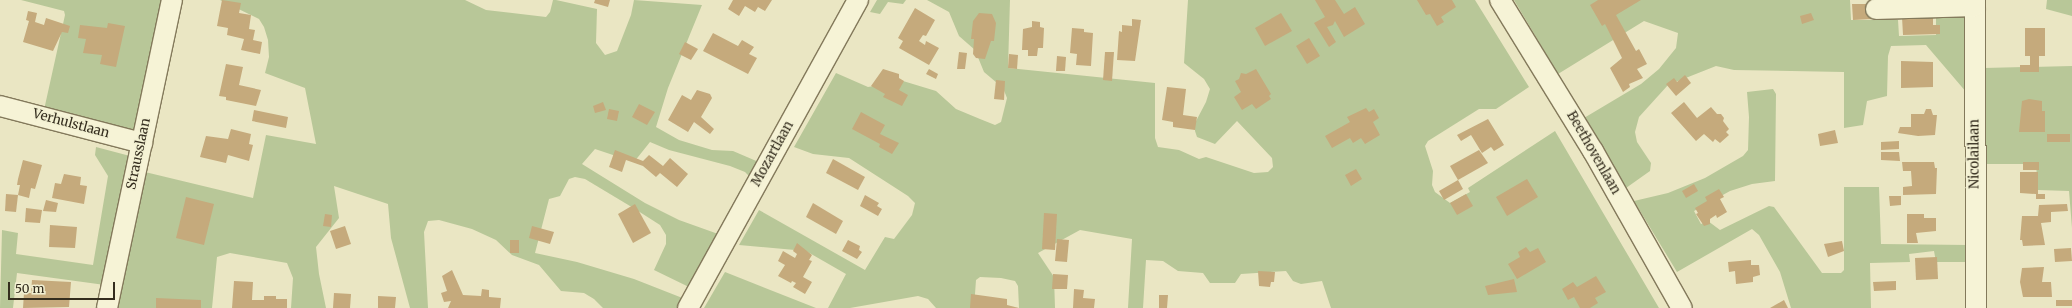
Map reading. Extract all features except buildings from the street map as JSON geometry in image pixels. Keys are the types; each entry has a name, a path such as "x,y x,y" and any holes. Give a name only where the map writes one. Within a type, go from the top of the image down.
{"street":[{"name":"Strausslaan","path":"107,308 172,0"},
{"name":"Mozartlaan","path":"688,308 858,0"},
{"name":"Beethovenlaan","path":"1500,0 1592,151 1682,308"},
{"path":"1876,9 1975,3"},
{"name":"Nicolailaan","path":"1975,3 1976,308"},
{"name":"Verhulstlaan","path":"0,106 142,143"}],"green space":[{"path":"21,0 162,0 137,130 133,134 44,110 65,15 64,11"},
{"path":"220,0 465,0 486,10 546,17 550,12 553,0 556,0 597,9 596,43 605,55 617,51 631,15 634,0 702,5 668,88 656,127 679,140 712,150 733,151 761,163 752,179 745,172 730,166 669,150 650,142 634,162 595,149 582,164 645,203 679,220 721,235 691,288 654,270 666,244 666,235 660,225 635,209 585,179 575,177 569,179 560,196 549,199 535,253 577,262 634,279 685,299 680,308 603,308 594,299 584,293 561,291 539,265 512,255 496,240 472,229 439,220 428,221 424,232 428,308 410,308 391,238 388,204 334,186 339,218 316,247 319,274 326,308 291,308 293,278 287,263 230,253 217,257 212,308 115,308 145,172 253,198 266,135 316,144 305,88 265,73 269,57 268,40 264,27 259,19"},
{"path":"877,0 906,0 903,4 888,2 880,14 870,12"},
{"path":"927,0 1010,0 1008,68 1155,83 1155,138 1158,147 1179,150 1199,159 1206,157 1254,173 1268,172 1273,167 1272,158 1237,121 1215,144 1197,137 1195,123 1206,102 1210,89 1204,79 1184,63 1188,0 1475,0 1529,87 1496,109 1479,109 1428,141 1425,146 1433,171 1432,185 1435,192 1450,203 1470,192 1468,188 1555,131 1659,308 1331,308 1322,281 1301,284 1293,281 1286,271 1241,274 1235,283 1210,283 1203,273 1178,271 1163,261 1146,260 1143,308 1128,308 1132,239 1080,230 1038,253 1054,277 1055,308 1019,308 1018,286 1015,281 1001,278 980,277 976,280 974,308 936,308 928,299 918,296 850,308 828,308 846,274 806,251 739,245 759,210 865,270 885,237 894,239 912,215 915,203 908,196 849,158 813,154 794,147 836,73 868,87 903,81 936,91 956,109 995,125 1001,122 1007,98 1003,88 984,72 975,50 959,36 949,12"},
{"path":"1514,0 1850,0 1851,20 1898,20 1899,36 1936,35 1936,13 1967,13 1967,93 1926,45 1891,46 1888,56 1887,96 1867,101 1863,125 1844,128 1844,72 1734,70 1716,66 1668,85 1639,117 1635,132 1637,142 1651,163 1650,171 1626,188 1584,118 1641,84 1659,69 1676,48 1678,33 1644,21 1558,74"},
{"path":"2047,0 2072,0 2072,16 2046,9"},
{"path":"2072,66 2072,228 2069,191 2038,190 2036,164 1984,164 1984,68"},
{"path":"1773,89 1776,94 1775,181 1752,184 1730,191 1694,211 1701,224 1708,221 1720,230 1769,206 1774,207 1822,273 1841,273 1844,270 1844,187 1879,187 1881,244 1968,245 1967,262 1936,262 1934,251 1909,254 1910,262 1870,263 1871,308 1791,308 1780,272 1759,235 1752,229 1677,272 1634,201 1668,193 1705,178 1743,156 1748,150 1749,117 1747,92"},
{"path":"96,147 130,156 105,285 17,273 13,308 0,308 2,230 18,233 16,254 93,265 108,176 95,155"},
{"path":"725,272 816,308 704,308"}]}
